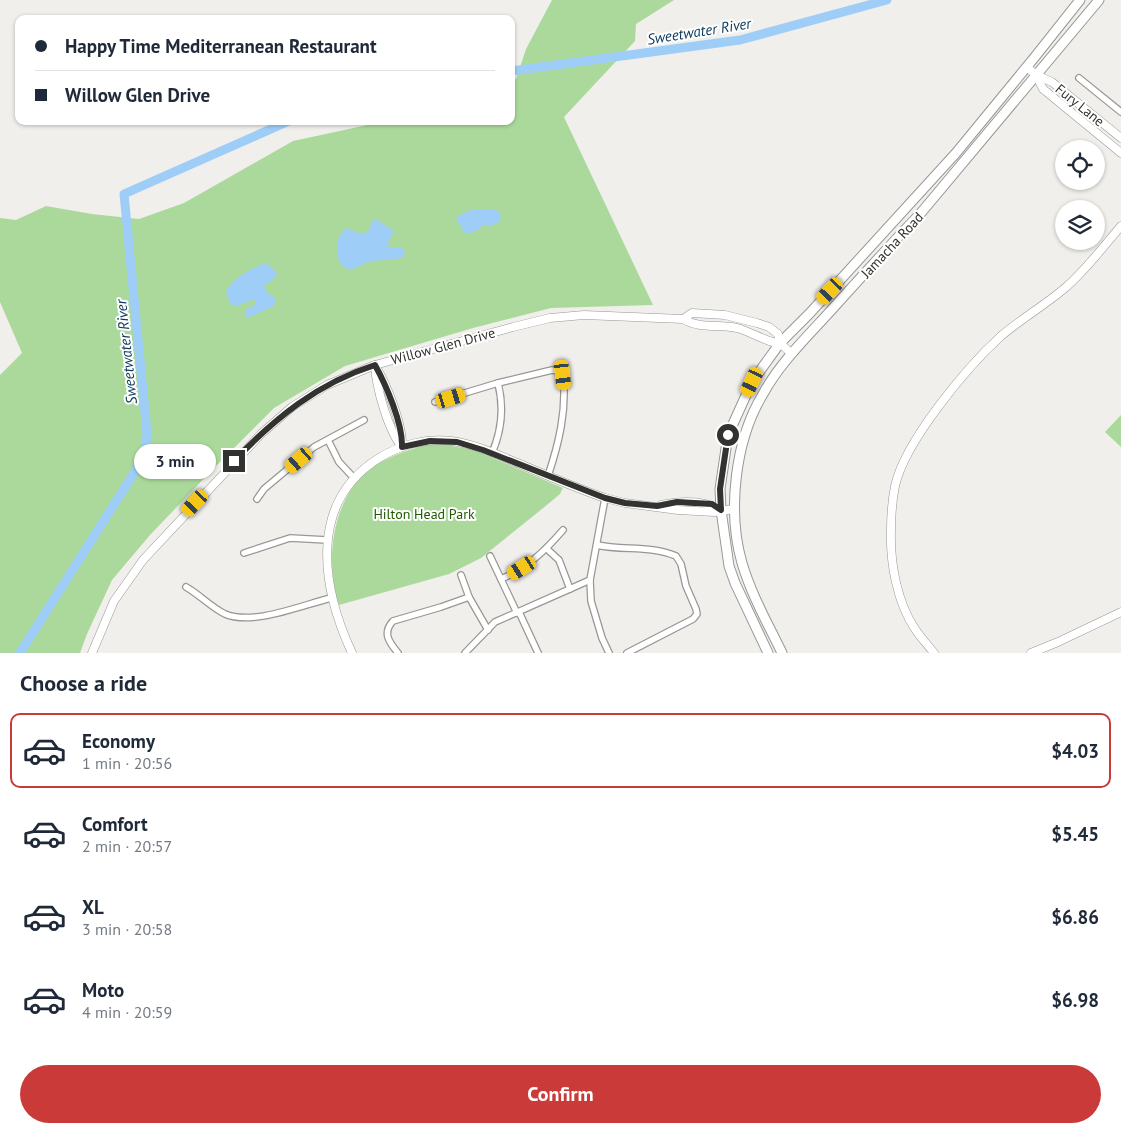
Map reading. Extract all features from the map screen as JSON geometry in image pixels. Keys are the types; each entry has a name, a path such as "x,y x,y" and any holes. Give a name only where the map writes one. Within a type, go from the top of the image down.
{"main road":[{"name":"Jamacha Road","path":"768,653 729,566 721,510 720,489 728,435 752,382 780,343 815,308 956,152 1080,0"},
{"name":"Jamacha Road","path":"782,653 745,571 735,530 734,495 740,459 752,414 763,392 792,354 920,214 1099,0"},
{"name":"Fury Lane","path":"1027,67 1036,75 1052,82 1121,138"},
{"name":"Fury Lane","path":"1036,75 1043,89 1121,153"},
{"path":"934,653 915,629 906,610 898,586 890,547 891,515 895,485 904,460 918,437 960,379 1001,336 1065,287 1086,267 1121,226"},
{"name":"Willow Glen Drive","path":"684,319 692,313 739,317 772,329 779,336 780,343 792,354"},
{"name":"Willow Glen Drive","path":"92,653 114,601 132,573 247,447 275,421 307,396 346,376 375,365 513,326 557,317 584,315 684,319 691,324 736,328 761,337 770,343 780,343"},
{"path":"375,365 378,389 395,438 402,447"},
{"path":"352,653 340,628 332,598 327,565 327,540 331,521 338,504 354,478 380,457 402,447 421,442 446,441 466,444 605,498 625,503 678,510 714,512 734,509"},
{"path":"1031,653 1121,612"}],"street":[{"path":"1079,78 1121,112"},
{"path":"435,402 498,383 552,370 558,371 563,375 565,392 558,444 548,476"},
{"path":"492,453 502,418 501,394 498,383"},
{"path":"257,499 264,489 312,449 364,420"},
{"path":"328,440 339,462 354,478"},
{"path":"605,498 597,545 590,571 590,580 594,608 602,638 609,653"},
{"path":"501,579 531,563 563,530"},
{"path":"244,553 290,538 327,540"},
{"path":"597,545 617,548 645,548 676,556 681,564 686,586 696,610 696,614 689,621 627,653"},
{"path":"547,548 559,560 570,589"},
{"path":"490,556 538,653"},
{"path":"461,575 469,597 488,630"},
{"path":"468,652 495,622 590,580"},
{"path":"186,587 218,610 241,618 262,616 332,598"},
{"path":"398,653 387,637 388,626 392,622 469,597"}],"green space":[{"path":"552,0 674,0 636,24 635,41 564,117 653,305 551,308 473,328 345,366 274,408 150,535 112,580 80,653 0,653 0,375 22,353 0,302 0,218 16,220 46,206 92,214 139,219 184,203 293,141 367,125 515,125 515,79 526,49"},
{"path":"1121,415 1121,447 1105,432"},
{"name":"Hilton Head Park","path":"426,445 446,445 474,450 563,488 560,494 481,558 449,574 339,605 332,571 332,552 338,517 345,500 354,485 373,467 394,456"}],"water":[{"path":"473,209 494,209 499,212 501,217 499,222 491,226 481,226 480,229 467,234 462,230 461,224 457,225 458,216"},
{"path":"376,219 394,231 387,245 389,247 402,247 405,253 404,257 368,262 352,269 346,268 342,265 337,255 338,242 343,231 348,228 359,233 365,233 370,229 372,221"},
{"path":"263,264 268,264 277,273 276,277 264,286 267,293 276,298 274,306 247,318 245,310 256,304 254,299 239,305 231,305 226,292 236,279"}],"waterway":[{"name":"Sweetwater River","path":"515,70 740,40 887,0"},
{"name":"Sweetwater River","path":"20,653 145,454 147,433 124,194 280,125"}],"route":[{"path":"234,461 261,434 302,400 336,380 375,365 383,378 402,435 402,447 421,442 436,441 466,444 591,494 625,503 657,506 677,502 712,504 721,510 720,489 728,435"}]}
